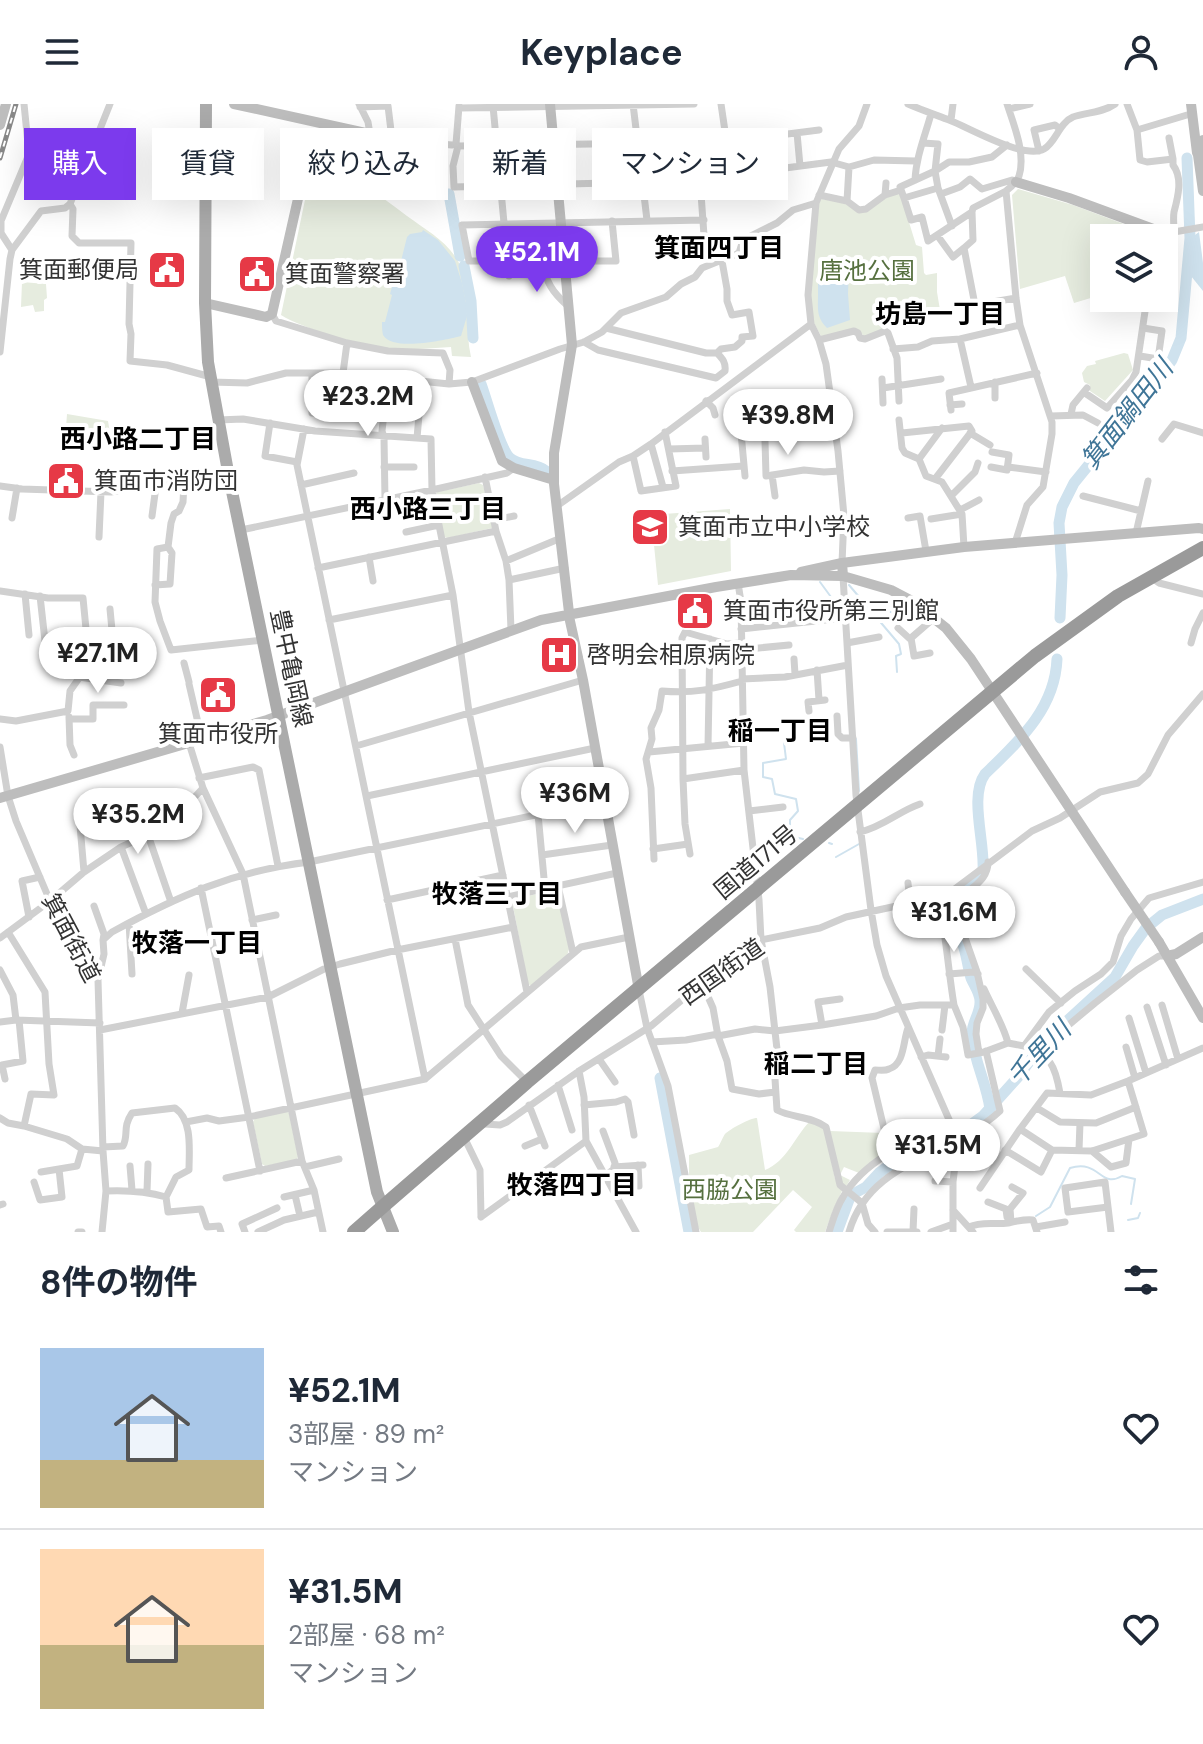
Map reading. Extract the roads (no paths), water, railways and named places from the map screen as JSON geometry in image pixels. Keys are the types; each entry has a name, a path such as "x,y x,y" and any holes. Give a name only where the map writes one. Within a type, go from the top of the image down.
{"highway":[{"name":"国道171号","path":"354,1232 527,1082 1061,636 1118,596 1203,548"}],"main road":[{"name":"豊中亀岡線","path":"206,104 205,303 211,379 357,1094 381,1206 393,1232"}],"street":[{"path":"0,125 6,104"},
{"path":"24,104 26,128"},
{"path":"0,352 4,285 12,250 41,211 65,208 70,204 110,104"},
{"path":"234,104 343,128"},
{"path":"448,144 454,144 460,106 694,104"},
{"path":"721,104 724,128"},
{"path":"867,104 859,126 839,149 818,199 808,295 811,324 826,364 840,471 844,516 842,563 857,805 877,945 899,1008 958,1139 953,1182 953,1228 931,1232"},
{"path":"908,104 1020,150 1039,151 1047,147 1070,118 1103,111 1115,104"},
{"path":"951,120 953,104"},
{"path":"1007,145 992,157 949,162 900,187 911,220 922,217 928,241 1016,182 1020,176 1020,150 1008,107 1030,104"},
{"path":"1127,104 1137,130 1140,160 1173,159"},
{"path":"550,105 552,128"},
{"path":"633,105 636,128"},
{"path":"369,128 360,106 388,106 392,128"},
{"path":"493,106 495,128"},
{"path":"1137,130 1189,109 1203,191"},
{"path":"915,180 916,161 931,114"},
{"path":"1039,151 1034,130 1055,125 1060,129"},
{"path":"788,134 819,130"},
{"path":"797,133 800,166"},
{"path":"1169,138 1179,194 1174,224"},
{"path":"1198,155 1203,140"},
{"path":"923,143 938,144 935,171 952,226"},
{"path":"464,146 458,146 453,166 454,187 464,187"},
{"path":"788,167 835,162 849,167 874,160 916,161"},
{"path":"12,250 1,233 1,221 24,166"},
{"path":"847,201 849,167"},
{"path":"70,204 73,209 72,236 79,243 131,243 130,361 167,365 211,379 247,383 286,373 343,373 449,384 472,382 578,343 606,328 621,313 666,297 695,277 702,268 739,253 743,240 818,199 847,201 859,210 866,209 885,195 939,191 960,187 970,179 982,189 1012,180 1069,198 1131,224"},
{"path":"885,195 886,183"},
{"path":"1006,191 1020,325 1051,416 1052,434 1043,487 1027,505 1015,543"},
{"path":"298,200 272,314 276,321 347,343 388,351 443,353 450,370 449,384"},
{"path":"501,200 509,276"},
{"path":"559,200 569,307 578,343 554,453 554,480 569,614 639,990 647,1028 668,1086 696,1232"},
{"path":"645,200 647,220"},
{"path":"673,251 705,249 702,200"},
{"path":"937,235 953,257 973,240 972,212"},
{"path":"612,221 616,261 469,261 462,225 647,220 704,220"},
{"path":"1178,231 1203,227"},
{"path":"964,248 975,305 1016,298"},
{"path":"0,258 10,259"},
{"path":"542,261 550,286 569,307"},
{"path":"717,353 721,349 735,347 742,337 753,336 749,312 732,315 722,261"},
{"path":"205,303 266,317 272,314"},
{"path":"1071,414 1073,405 1086,391 1107,408 1132,380 1140,356 1145,312"},
{"path":"557,506 619,462 651,444 811,324"},
{"path":"893,349 918,347 932,341 960,339 1020,325"},
{"path":"578,343 716,378 723,375 726,365 717,353 706,353 606,328"},
{"path":"1140,356 1158,359 1162,331 1143,328"},
{"path":"819,340 854,331 865,339 885,331 888,333 897,358 899,401"},
{"path":"960,339 971,387"},
{"path":"343,373 347,343"},
{"path":"962,404 950,408 949,393 1037,373"},
{"path":"312,374 312,413 384,419"},
{"path":"385,500 382,431 388,377"},
{"path":"883,403 882,383 899,385 941,379"},
{"path":"417,438 422,381"},
{"path":"472,382 502,461 514,468 554,480"},
{"path":"995,382 995,398"},
{"path":"706,401 715,415"},
{"path":"739,411 745,476"},
{"path":"1051,416 1083,415 1098,423"},
{"path":"761,417 766,476 804,470 840,471"},
{"path":"218,420 243,419 304,429 431,439 432,490 453,595 469,712 527,992"},
{"path":"899,420 905,453 919,459 926,476 942,482 961,512 964,547"},
{"path":"270,423 265,456 297,462"},
{"path":"1162,439 1174,424 1203,433"},
{"path":"902,433 969,426 972,431 935,479"},
{"path":"919,459 942,428"},
{"path":"304,429 297,462 306,517 425,1079"},
{"path":"633,456 641,491 676,486 665,432"},
{"path":"970,433 991,449 1009,455 1008,467"},
{"path":"651,444 663,487"},
{"path":"669,449 705,448"},
{"path":"672,471 743,466"},
{"path":"384,467 414,467"},
{"path":"991,467 1046,472"},
{"path":"241,530 507,473 514,468"},
{"path":"951,496 978,470"},
{"path":"60,491 62,471"},
{"path":"301,485 354,473"},
{"path":"772,475 775,496"},
{"path":"0,486 101,492 124,491 145,480 184,483 229,477"},
{"path":"485,477 496,531 506,561 511,630"},
{"path":"152,516 157,479"},
{"path":"1136,533 1148,481"},
{"path":"155,585 170,584 172,553 168,547 171,523 183,502 184,483"},
{"path":"12,518 17,488"},
{"path":"99,537 101,492"},
{"path":"409,495 413,515"},
{"path":"1083,496 1141,511"},
{"path":"931,519 961,512 979,500"},
{"path":"494,520 514,516"},
{"path":"908,518 920,516 926,551"},
{"path":"406,532 439,525"},
{"path":"4,797 279,715 541,620 791,575 819,567 926,551 1203,529"},
{"path":"318,568 496,531"},
{"path":"506,561 561,538"},
{"path":"168,547 157,549 155,602 171,650 263,640"},
{"path":"369,557 373,581"},
{"path":"509,580 565,568"},
{"path":"791,575 843,576 891,590 912,601 946,628 971,659 1159,942 1203,1018"},
{"path":"1151,577 1159,583 1203,594"},
{"path":"738,583 744,770 761,940 768,971 778,1058 777,1110 815,1120 826,1127 840,1185 862,1202 868,1224 874,1232"},
{"path":"0,591 83,598 86,629"},
{"path":"25,594 29,635"},
{"path":"329,620 453,595"},
{"path":"40,596 45,641"},
{"path":"74,755 70,745 68,715 70,691 84,671 86,656 115,662 110,609"},
{"path":"1191,643 1203,613"},
{"path":"741,629 863,616"},
{"path":"909,639 934,618"},
{"path":"899,630 909,639 914,658 930,653"},
{"path":"690,854 683,779 682,638 685,632 748,649 789,645"},
{"path":"847,643 879,637"},
{"path":"708,746 710,639"},
{"path":"181,648 202,740"},
{"path":"794,659 795,674"},
{"path":"654,859 651,788 646,759 662,691 684,693 710,690 742,680 785,677 848,665"},
{"path":"809,711 808,702 822,700 817,670"},
{"path":"79,677 121,683"},
{"path":"356,746 583,680"},
{"name":"西国街道","path":"482,1122 500,1125 647,1028 761,940 820,928 871,910 938,897 952,891 1032,831 1060,818 1100,792 1138,783 1148,774 1168,735 1203,694"},
{"path":"0,719 16,721 68,715 93,719 93,705 124,705"},
{"path":"837,716 838,734 842,738 853,738"},
{"path":"189,743 203,788 243,874 304,1164 314,1190 323,1232"},
{"path":"649,752 744,743"},
{"name":"箕面街道","path":"0,747 4,797 50,901 98,980 106,1191 102,1232"},
{"path":"367,796 595,748"},
{"path":"199,778 253,767 259,770 278,866"},
{"path":"683,779 744,770"},
{"path":"0,938 84,872 179,814 203,788"},
{"path":"103,940 112,932 171,902 243,874 603,801"},
{"path":"860,832 884,824 920,804"},
{"path":"81,806 84,872"},
{"path":"749,811 783,807"},
{"path":"538,814 545,889"},
{"path":"148,835 171,902"},
{"path":"653,849 688,844"},
{"path":"542,855 612,845"},
{"path":"121,847 146,914"},
{"path":"849,1232 870,1191 900,1168 958,1139 1000,1111 995,1090 978,1053 976,1034 984,1003 956,912 960,898 983,880 988,862"},
{"path":"507,897 617,873"},
{"path":"387,900 503,875"},
{"path":"29,917 22,881 40,877"},
{"path":"1024,1046 1049,1012 1113,962 1121,936 1149,898 1203,882"},
{"path":"908,883 910,903"},
{"path":"558,886 573,953"},
{"path":"201,888 260,1171"},
{"path":"938,897 944,923 950,1005 942,1030"},
{"path":"94,906 104,934 104,954 98,980"},
{"path":"252,920 276,915"},
{"path":"129,923 132,974"},
{"path":"0,1022 46,1021 100,1026 226,1005 268,997 331,967 397,950 513,927"},
{"path":"8,932 45,992 54,1095 31,1094 24,1126"},
{"path":"186,1122 249,1117 425,1079 581,947 629,937"},
{"path":"1042,1053 1065,1028 1137,970 1159,956 1176,954 1203,937"},
{"path":"455,939 468,1005 501,1056 527,1082"},
{"path":"1026,969 1061,1003"},
{"path":"0,970 13,995 23,1061 2,1065 5,1079"},
{"path":"949,974 972,972"},
{"path":"972,972 1004,1027 1008,1043"},
{"path":"182,1013 189,975"},
{"path":"702,983 713,1008 732,1089 759,1094 775,1092"},
{"path":"822,1025 818,1002 840,999"},
{"path":"652,1042 755,1029 775,1031 876,1016 899,1008 950,1005"},
{"path":"950,1005 963,1027 968,1055 1008,1043 1042,1053 1056,1073 1060,1093"},
{"path":"1162,1005 1178,1059"},
{"path":"1147,1007 1166,1065"},
{"path":"1129,1018 1146,1073"},
{"path":"882,1158 886,1137 872,1078 875,1070 889,1069 897,1063 906,1043 908,1028"},
{"path":"921,1057 942,1056 940,1039"},
{"path":"1020,1129 1052,1150 1092,1151 1144,1134 1126,1047"},
{"path":"980,1188 1047,1093 1091,1095 1203,1048"},
{"path":"599,1059 615,1082"},
{"path":"579,1071 586,1141 636,1232"},
{"path":"558,1085 572,1130"},
{"path":"584,1105 625,1099 634,1135"},
{"path":"525,1146 544,1142 529,1105"},
{"path":"1037,1108 1060,1122 1096,1123 1136,1107"},
{"path":"0,1118 67,1139 82,1149 103,1149 123,1146 126,1122 132,1113 175,1108 186,1122 189,1170 176,1177 166,1197 168,1212 201,1209 207,1227 219,1226 221,1232"},
{"path":"829,1232 839,1204 863,1173 909,1142 952,1123"},
{"path":"1079,1150 1080,1123"},
{"path":"603,1131 614,1167"},
{"path":"464,1137 480,1170 481,1217 586,1141"},
{"path":"1092,1151 1111,1167 1126,1163 1129,1139"},
{"path":"41,1172 77,1166 82,1149"},
{"path":"1005,1150 1041,1172 1052,1150"},
{"path":"226,1178 339,1159"},
{"path":"147,1191 148,1164"},
{"path":"605,1176 614,1167 640,1165 639,1186"},
{"path":"130,1166 132,1190"},
{"path":"935,1168 955,1167"},
{"path":"34,1182 40,1200 62,1197 59,1169"},
{"path":"935,1181 953,1182"},
{"path":"1108,1207 1068,1212 1065,1188 1105,1182 1108,1207 1111,1232"},
{"path":"1008,1222 1011,1207 1023,1193 1012,1187"},
{"path":"284,1197 314,1190"},
{"path":"106,1191 147,1191 166,1197"},
{"path":"295,1195 300,1216"},
{"path":"988,1202 1006,1209 1010,1232"},
{"path":"245,1232 242,1224 277,1208"},
{"path":"887,1232 915,1232 914,1209"},
{"path":"953,1210 971,1230 976,1224 1032,1219 1036,1230 1065,1222"},
{"path":"258,1232 284,1220 318,1212"}],"water":[{"path":"423,230 438,240 455,261 467,316 461,336 420,343 397,343 383,335 382,322 385,322 407,237"},
{"path":"1199,232 1203,291 1191,276 1195,235"},
{"path":"832,256 842,258 849,266 850,320 827,328 818,312 818,266"}],"waterway":[{"name":"箕面鍋田川","path":"1060,618 1062,575 1059,523 1062,507 1074,483 1172,360 1181,338 1190,238 1187,158"},
{"path":"449,194 460,256"},
{"path":"464,266 471,301 473,338"},
{"path":"481,384 506,453 514,461 546,471"},
{"path":"820,582 838,603"},
{"path":"849,585 899,644 901,654 896,656 897,672"},
{"path":"878,620 889,611 902,618 914,613"},
{"name":"箕面鍋田川","path":"990,1109 972,1037 980,998 971,978 951,906 956,896 983,870 978,807 980,783 1042,709 1055,677 1057,659"},
{"path":"856,739 859,791"},
{"path":"784,743 786,759 763,763 763,777 772,779 775,794 796,799 798,811 790,820 790,836 803,839"},
{"path":"836,857 859,844"},
{"name":"千里川","path":"837,1232 853,1194 866,1187 887,1167 965,1129 983,1116 1043,1043 1115,977 1146,928 1162,915 1203,899"},
{"path":"660,1078 689,1232"},
{"path":"932,1144 946,1128"},
{"path":"1036,1216 1050,1207 1070,1168 1080,1166 1109,1179 1122,1176 1135,1179 1131,1204"},
{"path":"1128,1220 1138,1218 1140,1213"}],"railway":[{"path":"0,158 16,104"}],"place":[{"name":"箕面郵便局","path":"167,270"},
{"name":"箕面警察署","path":"257,274"},
{"name":"箕面市消防団","path":"66,481"},
{"name":"箕面市立中小学校","path":"650,527"},
{"name":"箕面市役所第三別館","path":"695,611"},
{"name":"啓明会相原病院","path":"559,655"},
{"name":"箕面市役所","path":"218,695"}],"district":[{"name":"箕面四丁目","path":"719,248"},
{"name":"坊島一丁目","path":"940,314"},
{"name":"西小路二丁目","path":"138,439"},
{"name":"西小路三丁目","path":"428,509"},
{"name":"稲一丁目","path":"780,731"},
{"name":"牧落三丁目","path":"497,894"},
{"name":"牧落一丁目","path":"197,943"},
{"name":"稲二丁目","path":"816,1064"},
{"name":"牧落四丁目","path":"572,1185"}],"park label":[{"name":"唐池公園","path":"867,271"},
{"name":"西脇公園","path":"730,1190"}]}
